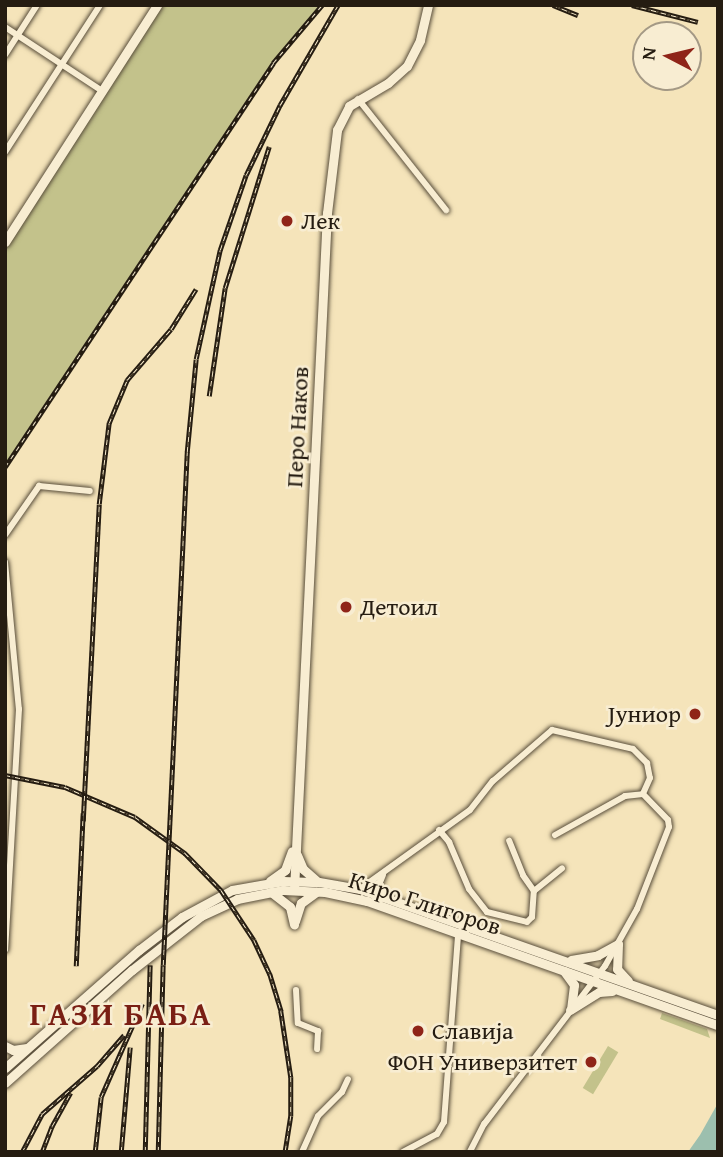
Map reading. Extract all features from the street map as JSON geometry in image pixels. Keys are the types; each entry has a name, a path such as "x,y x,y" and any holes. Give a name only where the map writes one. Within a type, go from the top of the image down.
{"street":[{"path":"5,55 37,5"},
{"path":"5,152 100,5"},
{"path":"5,242 157,5"},
{"name":"Перо Наков","path":"294,885 327,213 337,130 343,113 358,99 388,83 407,66 420,40 428,5"},
{"path":"5,27 103,91"},
{"path":"358,99 446,210"},
{"path":"5,535 38,486 90,491"},
{"path":"5,562 19,709 5,950"},
{"path":"360,889 470,810 493,781 552,730 626,747 643,755 650,778 643,794"},
{"path":"555,835 625,796 643,794"},
{"path":"470,1152 484,1124 600,972 618,944 647,887 669,827 668,820 643,794"},
{"path":"439,830 449,842 469,889 487,912 516,921 530,921 534,891 562,868"},
{"path":"509,841 523,876 534,891"},
{"path":"295,843 301,867 318,886 301,903 294,925 286,902 268,887 285,870 295,843"},
{"path":"383,873 379,885 384,897"},
{"name":"Киро Глигоров","path":"5,1068 139,950 182,917 219,895 294,885 360,889 600,972 627,987 718,1025"},
{"name":"Киро Глигоров","path":"318,886 593,981 627,987 718,1015"},
{"name":"Киро Глигоров","path":"5,1083 132,970 190,924 216,907 268,887"},
{"path":"403,1152 437,1135 444,1122 458,934"},
{"path":"560,959 582,960 618,944"},
{"path":"570,1010 598,992 627,987 617,969 618,944"},
{"path":"563,969 574,985 570,1010"},
{"path":"296,990 298,1023 318,1031 317,1049"},
{"path":"5,1046 17,1051 32,1046"},
{"path":"302,1152 317,1116 342,1092 348,1079"}],"shaded area":[{"path":"158,5 322,5 273,63 5,467 5,246"},
{"path":"662,1013 707,1029 710,1038 660,1019"},
{"path":"608,1046 618,1052 593,1094 583,1088"},
{"path":"718,1103 718,1152 688,1152 700,1135"}],"railway":[{"path":"5,467 273,63 322,5"},
{"path":"158,1152 163,965 187,452 196,359 220,250 246,175 280,105 338,5"},
{"path":"553,5 578,15"},
{"path":"632,5 694,21"},
{"path":"209,396 225,288 269,147"},
{"path":"83,821 99,504 109,423 127,380 171,329 196,289"},
{"path":"5,775 65,787 135,817 185,853 221,890 254,940 270,974 281,1011 291,1077 291,1116 285,1152"},
{"path":"76,966 83,813"},
{"path":"145,1152 150,965"},
{"path":"95,1152 101,1097 142,1004"},
{"path":"22,1152 42,1114 97,1066 124,1035"},
{"path":"121,1152 130,1047"},
{"path":"42,1152 52,1126 70,1093"}],"place":[{"name":"Лек","path":"287,221"},
{"name":"Детоил","path":"346,607"},
{"name":"Јуниор","path":"695,714"},
{"name":"Славија","path":"418,1031"},
{"name":"ФОН Универзитет","path":"591,1062"}],"district":[{"name":"ГАЗИ БАБА","path":"121,1014"}]}
